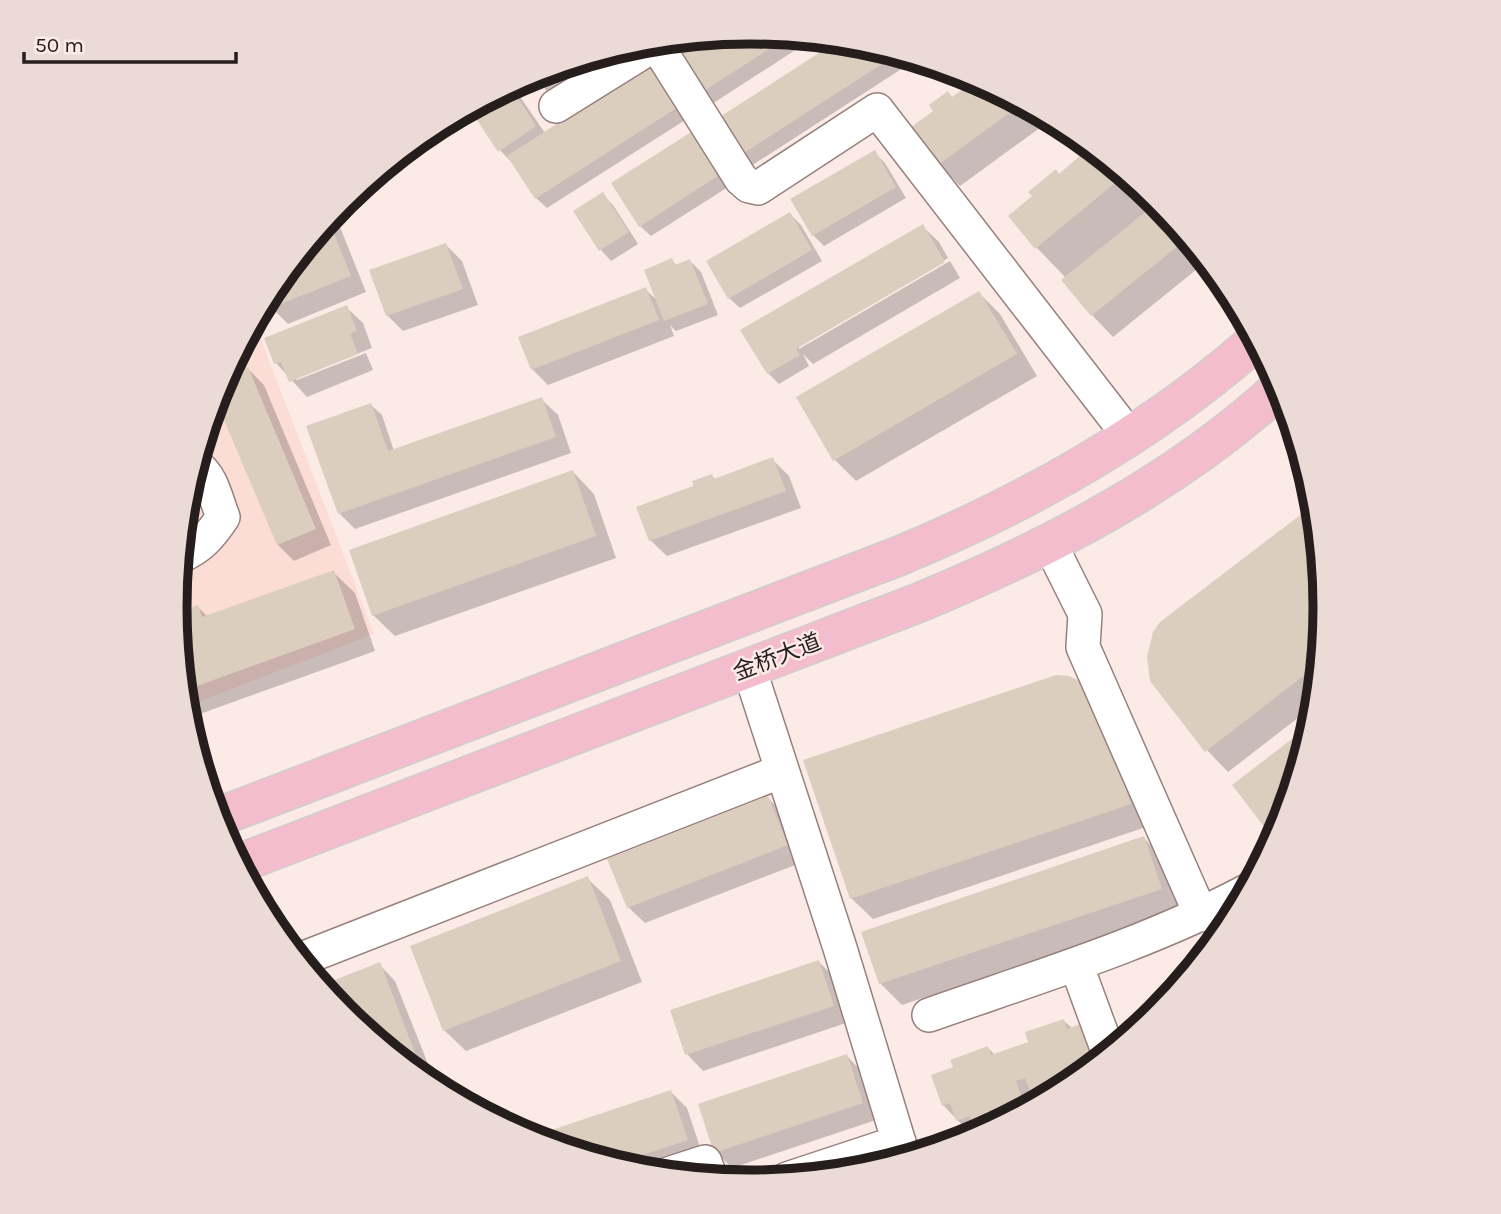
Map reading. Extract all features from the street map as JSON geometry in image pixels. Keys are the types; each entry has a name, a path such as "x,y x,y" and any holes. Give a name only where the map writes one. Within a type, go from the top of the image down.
{"highway":[{"path":"227,814 964,529 1027,498 1130,437 1188,396 1250,346"},
{"name":"金桥大道","path":"247,860 985,576 1114,508 1219,437 1272,394"}],"street":[{"path":"664,51 741,179 749,187 758,188 877,110 1130,437"},
{"path":"556,106 636,56"},
{"path":"190,552 211,535 222,517 204,472"},
{"path":"1050,544 1085,614 1083,647 1201,915"},
{"path":"749,668 840,947 902,1149"},
{"path":"309,956 782,771"},
{"path":"929,1015 1124,948 1232,899"},
{"path":"1076,964 1105,1044"},
{"path":"691,1167 705,1162 707,1168"}],"shaded area":[{"path":"259,333 374,634 196,703 188,644 187,607 188,570 198,497 217,426 230,391"}],"building":[{"path":"714,45 776,45 699,94 671,50"},
{"path":"825,49 887,61 739,156 715,120"},
{"path":"653,62 681,105 535,199 507,156"},
{"path":"966,87 1014,109 938,165 910,128 933,111 929,105 948,91 952,97"},
{"path":"516,95 536,126 498,152 474,116"},
{"path":"699,127 727,170 639,227 611,183"},
{"path":"875,150 896,187 812,236 790,199"},
{"path":"1083,153 1118,181 1035,249 1008,216 1032,196 1028,192 1056,169 1059,174"},
{"path":"603,192 629,232 599,251 573,211"},
{"path":"1149,209 1181,244 1091,316 1061,280"},
{"path":"790,212 812,250 728,299 706,261"},
{"path":"923,224 945,262 796,349 800,355 767,374 740,330"},
{"path":"332,230 351,276 275,306 304,264"},
{"path":"446,243 463,289 386,316 369,270"},
{"path":"672,258 675,265 690,259 708,304 664,321 644,270"},
{"path":"646,287 659,320 531,370 518,337"},
{"path":"979,291 1017,354 833,461 796,397"},
{"path":"347,305 357,331 350,334 358,354 289,382 281,362 274,364 264,338"},
{"path":"248,367 316,529 277,545 221,414 239,371"},
{"path":"542,397 556,437 338,514 306,426 371,403 388,451"},
{"path":"773,457 786,491 649,541 636,507 693,486 692,481 712,474 714,479"},
{"path":"573,470 596,536 372,616 349,550"},
{"path":"1305,511 1313,570 1313,644 1310,671 1205,752 1150,681 1147,657 1153,632 1160,622"},
{"path":"334,570 355,629 193,687 187,609 198,605 202,617"},
{"path":"1056,675 1069,676 1080,681 1095,695 1131,804 850,899 803,760"},
{"path":"1299,733 1284,788 1267,831 1232,785"},
{"path":"768,796 788,845 627,908 607,859"},
{"path":"1144,836 1162,889 879,984 861,932"},
{"path":"588,876 621,961 443,1031 410,946"},
{"path":"819,960 834,1006 685,1055 670,1010"},
{"path":"380,962 418,1061 352,1005 332,981"},
{"path":"1064,1019 1067,1029 1083,1023 1094,1054 1032,1095 1025,1078 1016,1081 1022,1099 1006,1104 1007,1108 971,1120 970,1116 956,1121 950,1103 942,1106 931,1075 953,1067 950,1060 988,1046 991,1055 1028,1042 1025,1032"},
{"path":"847,1054 863,1103 714,1153 698,1104"},
{"path":"671,1090 688,1140 635,1158 605,1151 547,1132"}]}
